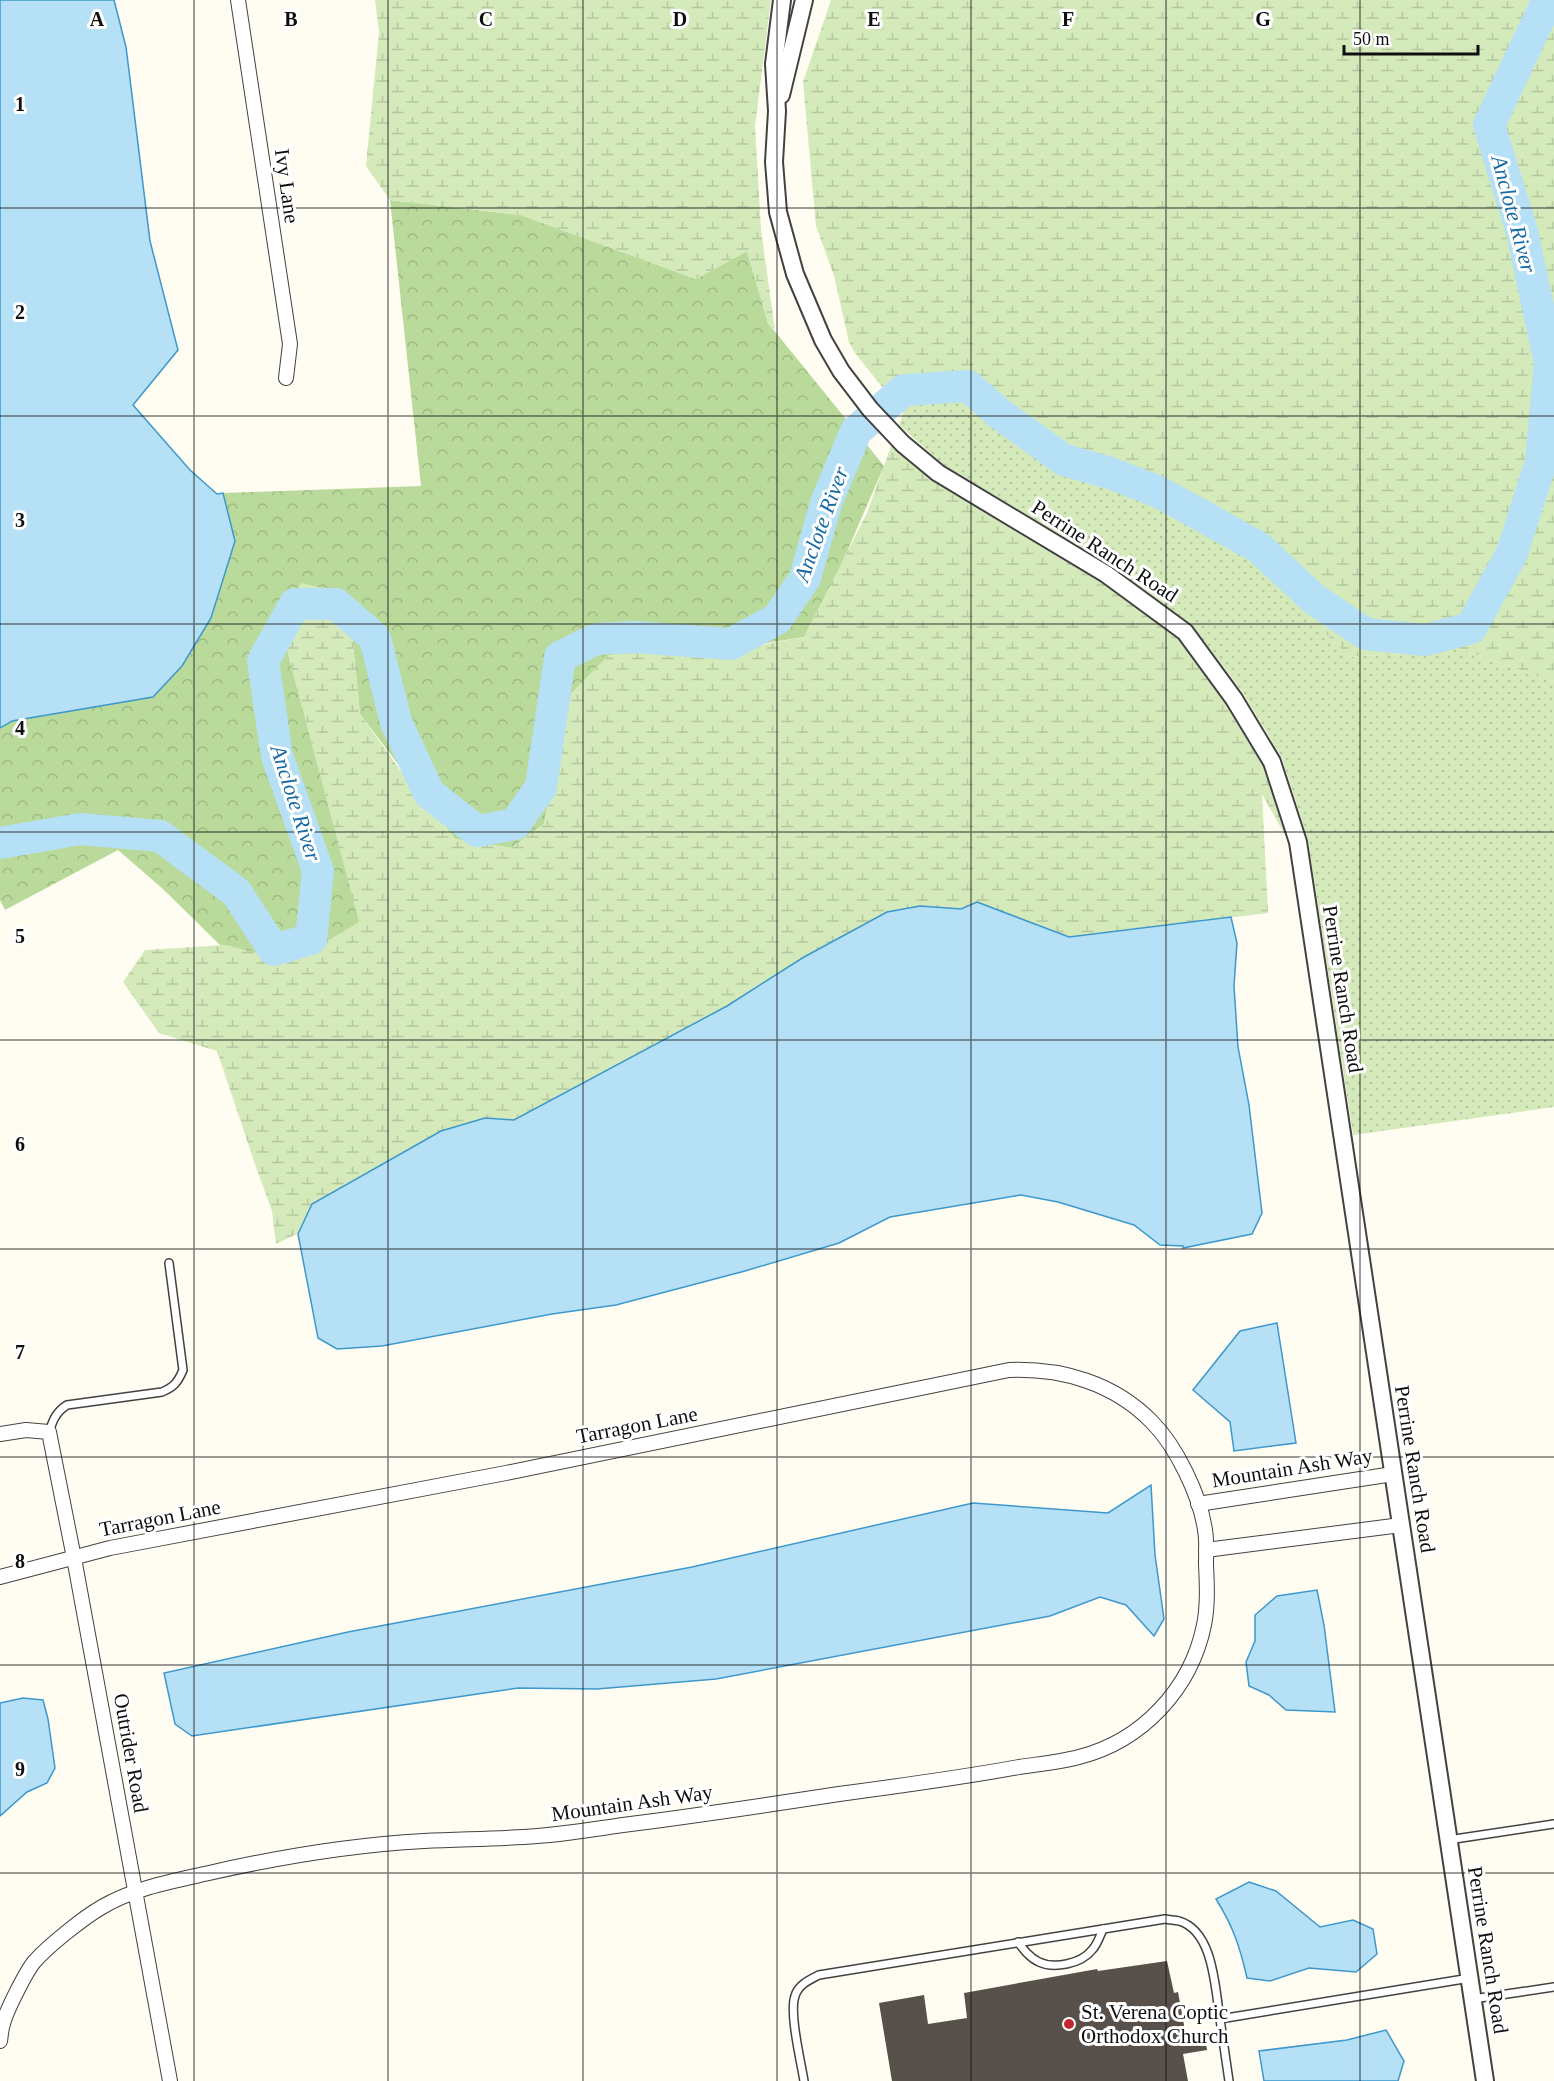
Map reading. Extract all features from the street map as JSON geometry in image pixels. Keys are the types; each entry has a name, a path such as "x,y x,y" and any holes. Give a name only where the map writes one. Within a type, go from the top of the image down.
{"street":[{"name":"Ivy Lane","path":"238,0 290,344 286,378"},
{"name":"Perrine Ranch Road","path":"782,0 774,64 777,111 774,162 778,212 795,274 823,340 841,371 870,409 903,444 938,473 1106,574 1185,632 1234,699 1272,762 1298,842 1485,2081"},
{"name":"Perrine Ranch Road","path":"777,111 804,0"},
{"name":"Tarragon Lane","path":"0,1577 110,1548 506,1473 1009,1370 1046,1370 1084,1379 1126,1400 1166,1437 1184,1469 1198,1504 1205,1530"},
{"path":"0,1434 26,1430 49,1432"},
{"name":"Outrider Road","path":"49,1432 170,2081"},
{"name":"Mountain Ash Way","path":"1198,1504 1393,1474"},
{"path":"1206,1550 1401,1525"},
{"name":"Mountain Ash Way","path":"0,2041 3,2022 33,1963 92,1913 135,1892 252,1863 339,1850 420,1841 539,1836 985,1773 1084,1756 1101,1750 1135,1731 1164,1706 1186,1675 1205,1622 1207,1583 1205,1530"}],"lane":[{"path":"49,1432 54,1418 60,1409 67,1405 162,1392 179,1381 183,1370 169,1263"},
{"path":"1449,1840 1554,1824"},
{"path":"804,2081 793,2009 795,1995 804,1983 819,1975 1165,1919 1181,1921 1195,1930 1206,1946 1229,2081"},
{"path":"1018,1942 1038,1962 1060,1965 1083,1958 1092,1950 1103,1929"},
{"path":"1220,2019 1470,1978"},
{"path":"1473,1999 1554,1987"}],"green space":[{"path":"375,0 771,0 755,126 761,230 775,330 768,323 747,251 696,279 521,215 390,200 366,166 379,32"},
{"path":"831,0 1554,0 1554,682 1458,648 1350,657 1212,525 1025,421 927,382 903,413 855,353 849,342 834,276 816,226 803,82"},
{"path":"390,200 521,215 696,279 747,251 768,323 884,466 843,561 804,637 748,646 609,655 568,697 544,824 511,848 455,839 360,714 348,594 288,653 360,922 293,962 220,945 164,890 118,850 5,910 0,900 0,728 12,721 153,697 182,666 211,618 235,541 223,493 421,486"},
{"path":"927,382 1025,421 1155,484 1291,583 1350,657 1458,648 1554,682 1554,1107 1353,1135 1308,840 1282,758 1243,693 1194,627 1112,566 944,465 899,425 903,413"},
{"path":"891,446 932,480 1100,582 1177,638 1225,704 1263,766 1286,837 1262,794 1268,913 1069,937 977,902 961,909 920,906 846,936 804,957 727,1006 514,1121 485,1118 441,1131 312,1204 299,1233 276,1244 272,1211 217,1051 159,1033 123,982 145,950 226,945 293,962 359,922 280,624 301,583 348,594 360,714 408,781 455,839 511,848 544,824 568,697 609,655 760,645 804,637 867,513"}],"water":[{"path":"0,0 114,0 126,47 150,241 178,350 133,405 190,470 217,494 223,493 235,541 211,618 182,666 153,697 12,721 0,728"},
{"path":"977,902 1069,937 1231,917 1237,943 1234,986 1238,1047 1249,1105 1262,1213 1252,1234 1183,1248 1183,1246 1160,1245 1134,1225 1058,1202 1021,1195 890,1217 839,1243 616,1305 552,1314 382,1346 337,1349 318,1338 298,1234 312,1204 441,1131 485,1118 514,1120 727,1006 804,957 887,912 920,906 961,909"},
{"path":"1277,1323 1296,1443 1234,1451 1230,1422 1193,1390 1240,1331"},
{"path":"1151,1485 1155,1555 1164,1619 1154,1636 1126,1605 1100,1597 1050,1616 716,1679 597,1689 518,1688 192,1736 175,1724 164,1673 348,1632 692,1567 973,1503 1108,1513"},
{"path":"1317,1590 1324,1625 1335,1712 1286,1710 1269,1695 1249,1686 1246,1662 1255,1641 1255,1615 1277,1596"},
{"path":"23,1698 43,1700 55,1768 47,1783 27,1792 0,1816 0,1703"},
{"path":"1249,1882 1276,1891 1320,1927 1353,1920 1373,1929 1377,1954 1356,1972 1309,1968 1270,1981 1247,1978 1235,1937 1216,1899"},
{"path":"1386,2030 1404,2061 1398,2081 1264,2081 1259,2051 1347,2040"}],"building":[{"name":"St. Verena Coptic Orthodox Church","path":"1167,1961 1174,1993 1178,1992 1186,2036 1204,2032 1207,2050 1183,2054 1188,2081 892,2081 879,2003 924,1995 928,2024 967,2018 964,1993 1097,1969 1098,1971"}],"waterway":[{"name":"Anclote River","path":"0,843 80,829 160,836 236,892 274,950 311,939 318,871 277,756 263,661 295,604 336,604 375,638 396,722 429,793 477,831 515,824 541,787 560,657 596,639 635,637 731,644 777,619 805,578 826,503 856,431 904,390 968,386 1000,414 1064,460 1110,473 1159,492 1258,547 1314,599 1366,634 1425,640 1471,628 1512,553 1541,462 1550,363 1522,232 1489,125 1545,6 1554,2"}],"place":[{"name":"St. Verena Coptic Orthodox Church","path":"1069,2024"}]}
